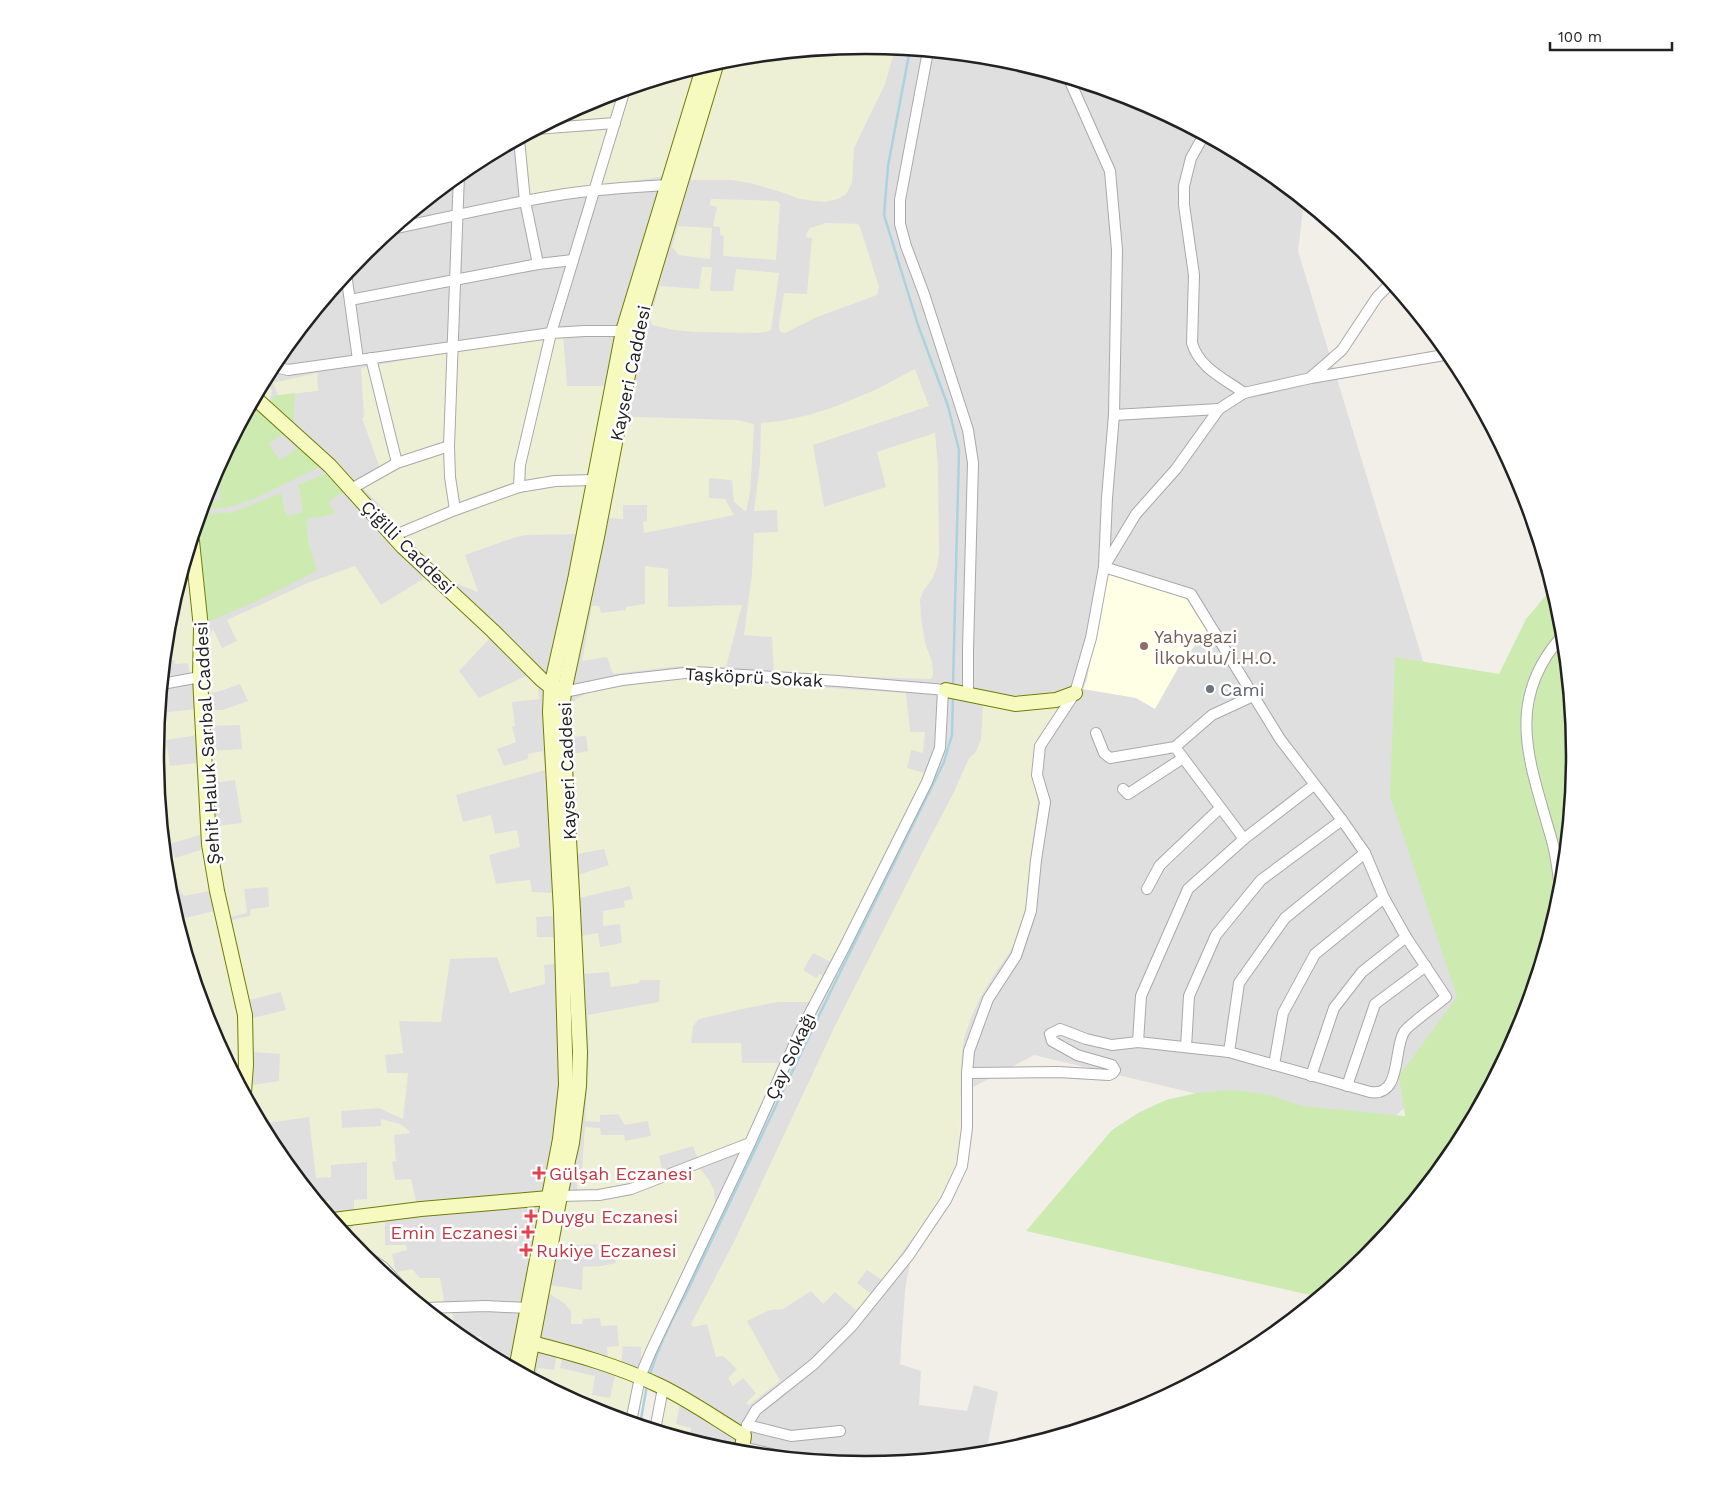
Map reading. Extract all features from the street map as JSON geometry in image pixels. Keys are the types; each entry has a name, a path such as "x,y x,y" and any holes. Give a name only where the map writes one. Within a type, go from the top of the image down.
{"main road":[{"name":"Kayseri Caddesi","path":"558,689 597,537 637,328 714,70"},
{"name":"Kayseri Caddesi","path":"517,1364 527,1308 554,1197 572,1143 580,1078 562,713 558,689 575,580 623,331 702,74"},
{"name":"Çiğilli Caddesi","path":"259,402 312,448 393,536 558,689"},
{"name":"Şehit Haluk Sarıbal Caddesi","path":"193,555 201,628 200,678 209,844 245,1015 245,1081"},
{"path":"945,690 1015,704 1056,700 1075,693"},
{"path":"340,1219 421,1209 554,1197"},
{"name":"Kayseri Caddesi","path":"527,1369 554,1197"},
{"path":"532,1343 584,1357 661,1387 743,1440"}],"street":[{"path":"927,57 900,200 900,224 968,430 973,464 968,694"},
{"path":"743,1440 756,1410 814,1364 852,1327 909,1255 946,1200 962,1166 967,1128 969,1051 988,999 1016,956 1031,911 1036,860 1045,802 1037,775 1040,746 1075,693 1091,638 1104,567 1107,498 1114,415 1116,250 1110,171 1072,86"},
{"path":"519,487 520,464 551,333 596,191 622,98"},
{"path":"552,128 615,123"},
{"path":"1201,140 1191,158 1185,177 1184,194 1194,275 1192,343 1196,353 1205,364 1244,393"},
{"path":"520,145 525,201 538,264"},
{"path":"456,510 450,477 448,446 459,184"},
{"path":"405,226 525,201 596,191 668,185"},
{"path":"350,300 538,264 573,260"},
{"path":"347,283 358,360"},
{"path":"1310,378 1342,350 1387,287"},
{"path":"280,368 285,370 551,333 623,331"},
{"path":"1104,567 1136,514 1176,469 1219,409 1244,393 1310,378 1441,356"},
{"path":"371,358 397,463"},
{"path":"1114,415 1219,409"},
{"path":"351,489 397,463 448,446"},
{"path":"393,536 519,487 555,481 594,480"},
{"path":"967,1073 1058,1072 1110,1075 1115,1070 1112,1065 1077,1055 1052,1041 1050,1036 1052,1033 1056,1030 1064,1029 1086,1039 1112,1044 1138,1042 1229,1052 1375,1093 1381,1092 1390,1085 1404,1031 1446,997 1406,936 1384,898 1365,853 1280,739 1191,594 1104,567"},
{"path":"1557,642 1536,674 1526,706 1528,750 1535,784 1553,843 1557,867"},
{"name":"Taşköprü Sokak","path":"558,689 694,672 847,681 945,690"},
{"path":"168,683 200,678"},
{"name":"Çay Sokağı","path":"632,1416 641,1378 799,1034 927,782 940,748 945,690"},
{"path":"1096,733 1104,753 1110,758 1175,747 1212,715 1253,696"},
{"path":"1175,747 1244,839"},
{"path":"1123,789 1128,794 1183,758"},
{"path":"1138,1042 1141,996 1188,889 1244,839 1314,785"},
{"path":"1147,889 1160,865 1220,808"},
{"path":"1186,1047 1189,996 1216,935 1261,880 1342,820"},
{"path":"1229,1052 1239,983 1284,918 1365,853"},
{"path":"1274,1065 1283,1013 1315,954 1384,898"},
{"path":"1311,1076 1334,1008 1362,972 1406,936"},
{"path":"1347,1086 1374,1004 1426,966"},
{"path":"554,1197 599,1195 631,1189 750,1143"},
{"path":"434,1308 485,1306 527,1308"},
{"path":"656,1424 661,1387"},
{"path":"743,1440 840,1432"},
{"path":"743,1440 764,1449"}],"shaded area":[{"path":"819,55 911,55 957,60 1002,67 1090,91 1133,107 1175,126 1216,148 1255,172 1303,208 1298,251 1431,687 1517,1003 1374,1136 1034,1055 939,1105 905,1290 900,1364 921,1371 919,1405 967,1411 974,1385 998,1392 988,1445 911,1455 865,1456 819,1455 728,1443 676,1430 675,1404 635,1383 631,1416 555,1384 514,1362 475,1338 438,1311 369,1251 309,1182 282,1145 236,1065 217,1023 201,980 188,936 177,892 165,801 165,709 170,663 177,618 201,530 217,487 236,445 258,404 282,365 338,293 369,259 438,199 475,172 555,126 597,107 640,91 684,78 728,67"},
{"path":"822,55 893,55 885,84 854,148 852,183 846,194 838,199 824,202 800,199 750,183 731,180 691,180 722,68 773,60 791,58 791,60"},
{"path":"692,76 665,176 521,198 518,146 597,107 640,91"},
{"path":"711,199 777,201 780,204 776,260 723,256 724,236 720,235 720,227 713,226 717,207 710,205"},
{"path":"826,223 858,224 879,287 877,295 817,317 785,333 781,332 779,324 784,293 807,294 812,238 806,237 807,232 810,228"},
{"path":"678,226 712,228 710,259 679,255 672,247"},
{"path":"702,267 712,267 710,291 733,291 736,269 779,273 771,330 754,333 697,332 674,330 653,325 650,321 659,286 699,289"},
{"path":"563,335 567,386 606,386 577,534 516,537 465,555 478,592 453,582 408,542 382,507 356,481 381,471 362,418 364,417 361,368 517,340"},
{"path":"915,369 929,406 813,445 824,507 886,487 877,452 935,433 938,466 939,555 932,579 923,591 920,600 925,643 932,662 932,678 774,674 772,637 744,635 752,574 754,533 778,532 777,510 754,511 760,465 761,423 809,415 837,406 875,390"},
{"path":"317,373 318,391 278,395 273,383"},
{"path":"269,386 272,392 269,402 263,396"},
{"path":"635,417 737,420 754,424 750,492 746,512 734,502 732,480 709,478 709,498 725,499 734,515 644,533 643,522 647,521 647,505 623,505 623,519 609,518 625,424 627,420"},
{"path":"355,566 381,605 426,577 492,636 459,671 479,698 528,675 538,687 539,699 512,702 515,726 512,727 516,742 497,749 504,766 528,759 528,754 543,751 545,770 456,795 463,822 491,815 495,834 517,830 520,847 489,855 496,884 530,880 532,892 553,893 553,916 536,917 537,937 555,937 555,964 544,965 545,984 510,993 497,957 450,959 441,1022 399,1021 403,1053 385,1055 387,1073 408,1073 403,1119 379,1108 341,1111 342,1128 381,1126 381,1119 400,1124 407,1129 410,1133 394,1135 396,1161 392,1162 395,1180 411,1179 417,1206 354,1213 354,1200 367,1199 367,1162 331,1165 331,1177 316,1178 309,1117 268,1123 251,1092 252,1085 279,1081 280,1054 254,1052 253,1018 286,1010 281,992 249,1000 231,920 250,916 251,909 269,907 268,887 244,889 247,913 230,917 221,869 217,826 242,823 235,780 213,783 211,751 242,749 240,725 209,726 209,710 223,710 248,701 240,684 217,692 207,693 209,637 213,629 222,648 237,641 227,620 310,582"},
{"path":"645,566 668,569 668,607 742,605 726,667 678,666 613,674 607,657 582,661 592,606 599,606 601,613 626,610 626,607 645,604"},
{"path":"189,572 194,620 196,676 190,677 188,663 175,664 174,660 170,660 177,618"},
{"name":"Yahyagazi İlkokulu/İ.H.O.","path":"1118,573 1186,598 1207,631 1182,661 1155,709 1136,698 1083,689 1087,679 1107,576"},
{"path":"680,678 906,693 910,732 925,732 923,753 911,750 907,768 924,773 915,797 833,963 813,953 803,970 816,978 820,974 825,977 811,1002 778,1002 747,1008 699,1019 693,1026 691,1043 741,1043 742,1063 778,1063 748,1136 743,1140 698,1159 693,1146 659,1156 663,1173 640,1181 604,1189 577,1192 577,1175 582,1170 585,1127 600,1128 601,1135 624,1135 625,1141 651,1136 648,1121 625,1125 618,1114 600,1115 600,1122 585,1121 589,1061 588,1015 659,1002 660,980 640,980 639,983 611,987 609,972 582,974 581,936 598,933 600,947 622,943 620,924 603,926 603,911 625,907 624,901 633,899 630,886 579,898 578,875 609,865 604,849 577,854 572,754 588,751 586,736 571,737 572,705 576,699 591,691"},
{"path":"986,704 1060,704 1061,706 1039,737 1033,756 1038,803 1026,907 1022,926 1014,946 981,996 965,1035 962,1051 959,1144 955,1164 947,1185 923,1224 882,1280 867,1270 857,1283 871,1294 857,1311 835,1292 823,1304 811,1291 783,1309 770,1310 747,1321 780,1381 749,1405 746,1403 756,1393 743,1378 733,1386 728,1378 737,1369 723,1356 716,1357 707,1324 693,1327 691,1324 734,1242 835,1026 955,790 969,758 976,752 981,739 983,706"},
{"path":"196,709 197,735 166,740 170,766 199,763 203,834 170,844 165,801 165,712"},
{"path":"170,846 175,858 204,849 209,891 184,896 176,884"},
{"path":"180,903 185,918 215,911 239,1020 241,1050 240,1072 217,1023 201,980"},
{"path":"700,1169 714,1190 715,1205 641,1362 641,1347 623,1346 621,1365 608,1360 607,1347 619,1346 617,1325 601,1326 600,1318 583,1319 582,1324 571,1324 571,1311 564,1303 548,1293 549,1285 582,1290 583,1267 616,1263 614,1247 597,1250 597,1244 559,1246 567,1202 601,1199 634,1192"},
{"path":"325,1201 330,1201 330,1208"},
{"path":"385,1216 385,1245 406,1245 407,1250 392,1254 396,1272 412,1269 420,1278 440,1278 445,1306 431,1305 369,1251 351,1231 356,1219"},
{"path":"452,1310 454,1322 438,1311"},
{"path":"472,1336 482,1337 481,1342"},
{"path":"557,1353 563,1355 560,1368 595,1376 592,1395 610,1398 616,1372 634,1380 627,1414 597,1403 536,1374 538,1368 554,1370"},
{"path":"669,1398 680,1404 676,1424 691,1428 691,1434 660,1425 667,1399"}],"green space":[{"path":"295,393 294,418 292,421 270,404 274,396"},
{"path":"257,406 286,431 269,444 280,460 301,446 320,464 319,467 254,499 226,508 209,509 211,503 215,503 215,500 220,500 219,483"},
{"path":"330,472 344,491 328,502 335,513 322,517 307,518 308,540 317,571 255,602 207,622 197,544 207,514 233,512 281,493 286,516 303,512 298,485"},
{"path":"1547,594 1560,663 1565,709 1566,755 1565,801 1553,892 1529,980 1513,1023 1494,1065 1448,1145 1421,1182 1361,1251 1311,1295 1026,1231 1112,1130 1138,1113 1166,1100 1197,1093 1228,1090 1243,1091 1273,1096 1302,1106 1405,1116 1399,1076 1457,997 1390,796 1395,657 1499,674 1526,619"}],"waterway":[{"path":"909,55 888,166 884,215 918,325 948,406 959,450 953,685"},
{"path":"649,1377 669,1325 685,1296 827,999 944,762 952,735 953,696"},
{"path":"641,1419 647,1385"}],"place":[{"name":"Yahyagazi İlkokulu/İ.H.O.","path":"1144,646"},
{"name":"Cami","path":"1210,689"},
{"name":"Gülşah Eczanesi","path":"539,1173"},
{"name":"Duygu Eczanesi","path":"531,1216"},
{"name":"Emin Eczanesi","path":"528,1232"},
{"name":"Rukiye Eczanesi","path":"526,1250"}]}
